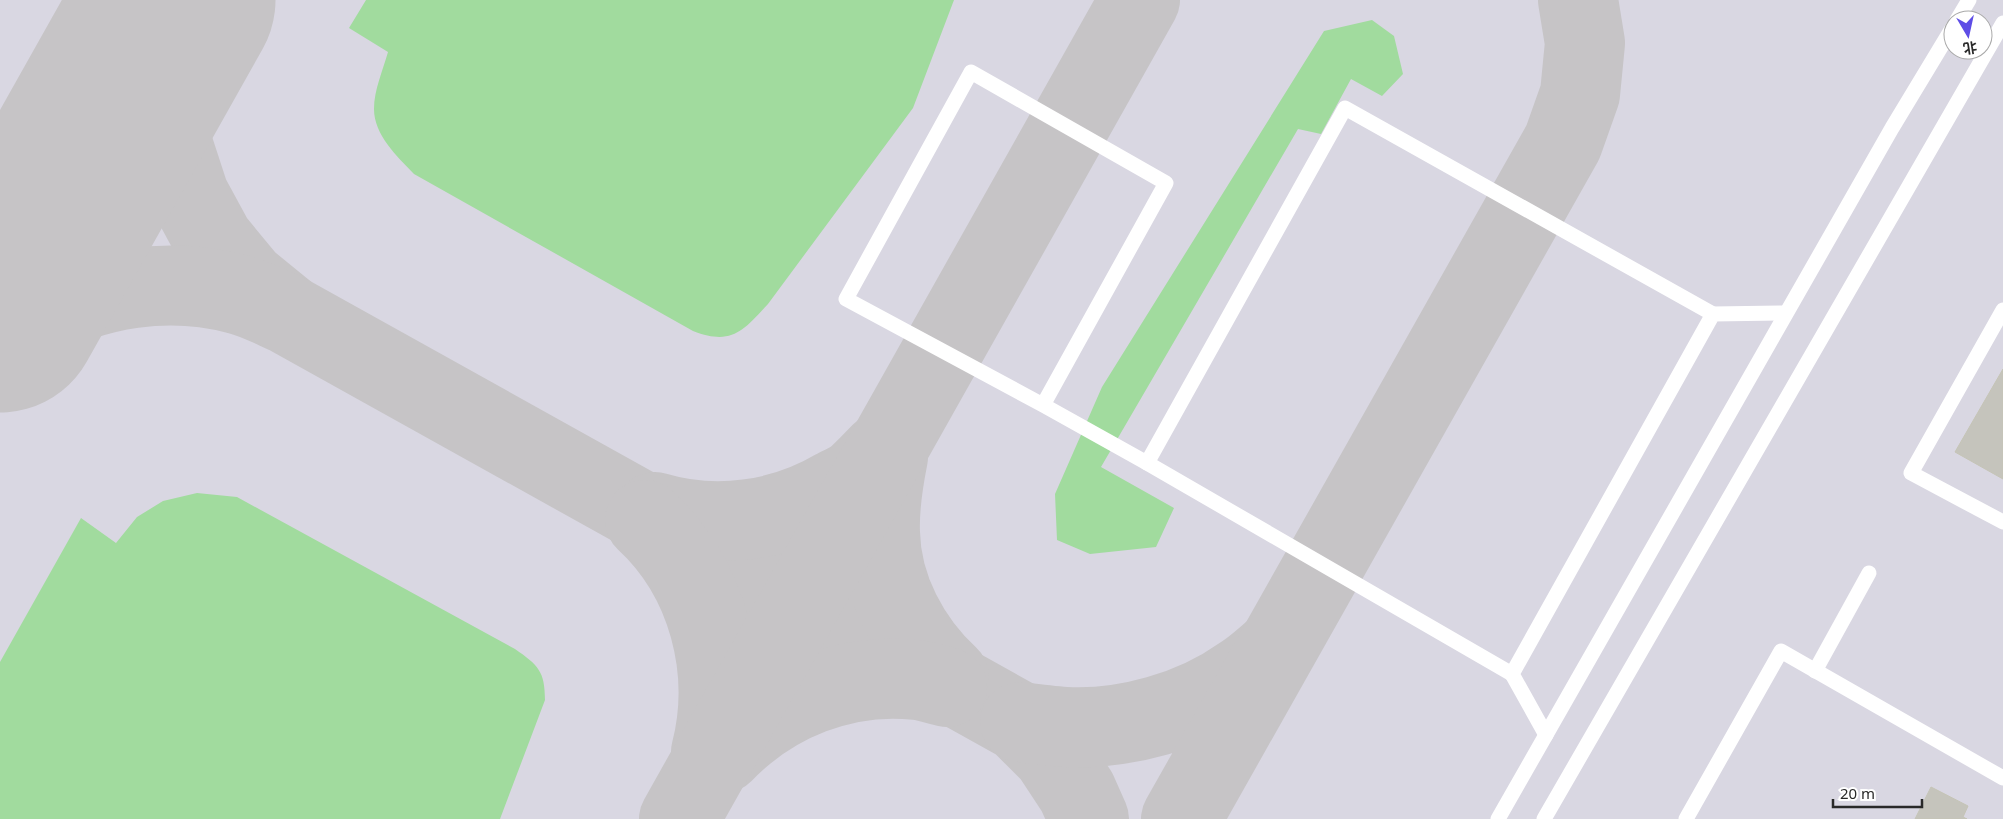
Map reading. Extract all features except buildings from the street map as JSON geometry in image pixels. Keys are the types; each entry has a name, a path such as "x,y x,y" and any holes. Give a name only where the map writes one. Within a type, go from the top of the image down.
{"lane":[{"path":"1544,819 2003,23"},
{"path":"1498,819 1892,128 1943,44"},
{"path":"1043,404 1166,183 971,72 846,300 1043,404 1512,674 1546,735"},
{"path":"1147,463 1345,108 1712,314 1786,314"},
{"path":"2003,310 1911,473 2003,522"},
{"path":"1512,674 1712,314"},
{"path":"1816,671 1868,573"},
{"path":"1686,819 1781,651 2003,778"}],"shaded area":[{"path":"0,0 2003,0 2003,819 0,819"}],"green space":[{"path":"366,0 954,0 913,108 768,304 744,328 736,333 718,337 693,331 414,174 382,136 375,119 375,95 388,52 349,28"},
{"path":"1372,20 1394,36 1403,74 1382,96 1351,79 1321,134 1298,129 1101,467 1174,508 1156,547 1090,554 1057,540 1055,494 1102,387 1324,31"},
{"path":"197,493 237,497 515,649 535,665 542,675 544,682 545,700 500,819 0,819 0,662 81,518 116,543 137,517 163,501"}],"taxiway":[{"path":"179,0 169,42 166,94 173,146 189,195 214,241 247,281 285,312"},
{"path":"679,819 1140,0"},
{"path":"1181,819 1563,142 1580,94 1585,43 1578,0"},
{"path":"0,347 30,324 57,310 82,300 133,288 185,286 211,289 243,296 262,303 287,314 1020,722 1052,754 1077,792 1089,819"},
{"path":"655,512 678,517 724,521 771,515 815,500 848,483 881,453"},
{"path":"888,457 884,476 880,523 882,554 886,574 900,612 910,630 935,663 949,677"},
{"path":"645,520 667,543 685,569 699,597 710,627 716,658 718,689 717,721 711,752"},
{"path":"1020,722 1059,727 1088,727 1111,725 1158,716 1202,699 1223,688 1251,670 1275,650"},
{"path":"723,753 764,719 787,705 837,686 863,681 890,679 921,681 947,687"}],"runway":[{"path":"0,313 176,0"}]}
